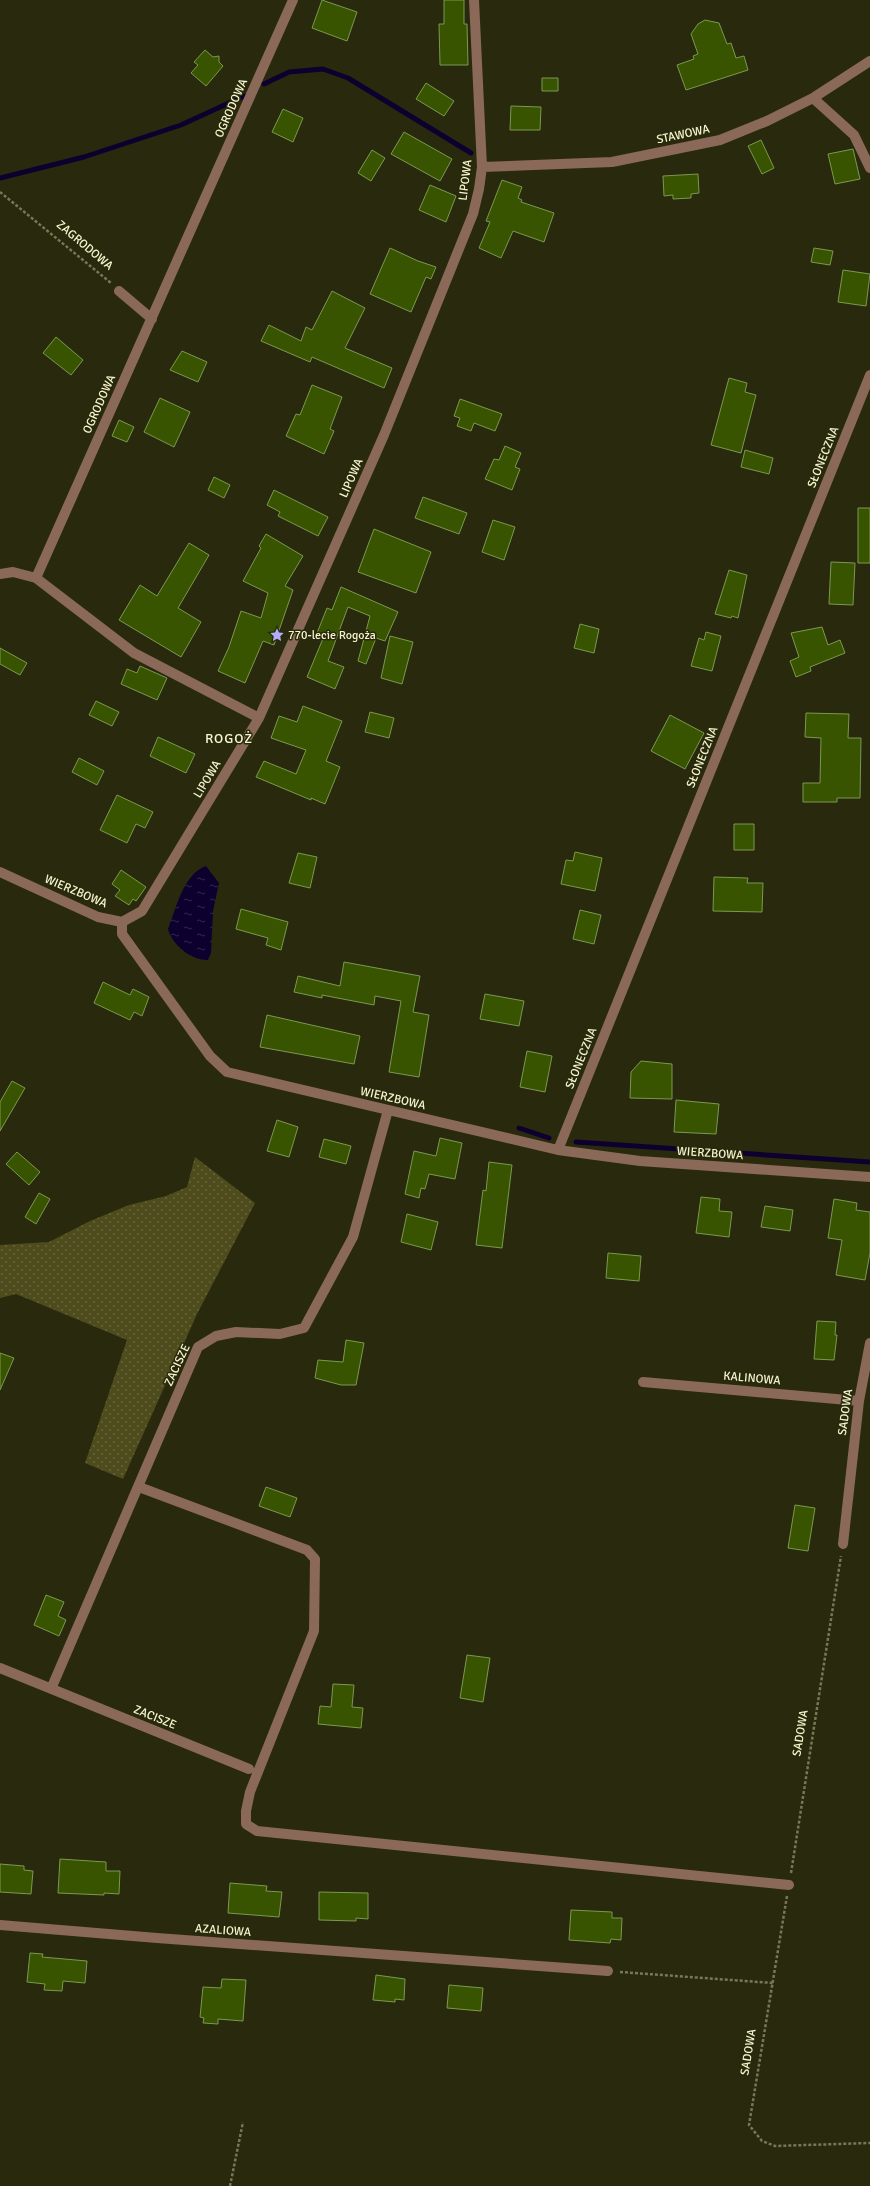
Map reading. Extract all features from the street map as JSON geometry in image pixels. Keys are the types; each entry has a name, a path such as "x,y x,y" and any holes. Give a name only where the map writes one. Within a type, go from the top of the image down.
{"street":[{"name":"OGRODOWA","path":"36,578 293,0"},
{"name":"LIPOWA","path":"122,922 142,911 259,718 390,420 473,214 482,167 474,0"},
{"name":"STAWOWA","path":"482,167 612,162 720,140 767,121 813,98 870,61"},
{"path":"813,98 854,134 870,168"},
{"path":"120,291 152,319"},
{"name":"SŁONECZNA","path":"558,1150 870,375"},
{"path":"0,574 13,572 36,578 134,653 259,718"},
{"name":"WIERZBOWA","path":"0,872 98,917 122,922 122,934 210,1056 227,1072 558,1150 640,1161 870,1177"},
{"name":"ZACISZE","path":"51,1689 198,1347 216,1336 236,1332 280,1334 304,1328 354,1237 388,1110"},
{"name":"SADOWA","path":"843,1544 859,1401 870,1343"},
{"name":"KALINOWA","path":"643,1382 859,1401"},
{"path":"138,1487 307,1550 315,1559 314,1630 250,1792 246,1811 246,1824 257,1831 789,1885"},
{"name":"ZACISZE","path":"0,1668 249,1769"},
{"name":"AZALIOWA","path":"0,1925 608,1971"}],"path":[{"name":"ZAGRODOWA","path":"0,192 120,291"},
{"name":"SADOWA","path":"843,1544 749,2125 762,2141 775,2146 870,2143"},
{"path":"608,1971 773,1982"},
{"path":"230,2186 243,2122"}],"shaded area":[{"path":"195,1157 255,1203 197,1314 123,1479 85,1463 127,1340 16,1294 0,1298 0,1245 49,1242 90,1221 129,1205 166,1196 187,1187"}],"water":[{"path":"206,866 219,883 213,911 211,953 208,960 202,960 189,955 178,946 170,935 168,929 177,902 186,884 191,876"}],"building":[{"path":"322,0 357,12 347,41 312,28"},
{"path":"444,0 464,0 464,24 467,24 468,65 440,65 439,24 444,24"},
{"path":"705,20 719,23 727,44 731,43 736,58 744,56 748,70 686,90 677,65 694,59 693,56 698,54 691,34 698,24"},
{"path":"205,50 213,57 219,56 219,62 223,66 206,86 191,73 198,65 194,62"},
{"path":"542,78 558,78 558,91 542,91"},
{"path":"426,83 454,101 444,116 416,99"},
{"path":"511,106 541,107 540,130 510,130"},
{"path":"283,109 303,118 293,142 272,132"},
{"path":"404,132 452,159 440,181 391,154"},
{"path":"761,140 774,168 762,174 748,146"},
{"path":"853,149 860,179 835,184 828,154"},
{"path":"372,150 385,158 371,181 358,173"},
{"path":"698,174 699,193 691,194 691,198 673,199 673,195 664,196 663,176"},
{"path":"502,180 522,187 518,198 522,200 521,202 554,213 544,242 513,231 501,258 479,248 490,222 486,221"},
{"path":"430,185 456,196 446,222 419,210"},
{"path":"390,248 418,261 436,267 431,279 426,277 411,312 370,294"},
{"path":"814,248 833,251 830,265 811,262"},
{"path":"843,270 870,274 866,306 838,302"},
{"path":"332,291 365,308 345,348 392,368 384,388 312,357 310,362 261,341 269,325 301,341 306,327 312,330"},
{"path":"56,337 83,360 71,375 43,353"},
{"path":"182,351 207,362 198,382 170,370"},
{"path":"729,378 747,383 745,392 756,395 741,453 711,445"},
{"path":"312,385 342,397 330,429 334,431 324,454 286,436 296,414 300,415"},
{"path":"160,398 190,412 174,447 144,432"},
{"path":"460,399 502,414 495,431 474,423 471,431 457,426 460,418 454,416"},
{"path":"119,420 134,427 127,442 112,436"},
{"path":"505,446 521,453 515,467 520,469 512,490 485,479 494,459 499,460"},
{"path":"745,450 773,458 769,474 741,467"},
{"path":"214,477 230,485 224,498 208,490"},
{"path":"274,490 328,517 318,536 278,516 280,512 267,505"},
{"path":"423,497 467,513 459,534 415,518"},
{"path":"858,508 870,508 870,563 858,563"},
{"path":"493,520 515,527 504,560 482,552"},
{"path":"374,529 431,552 416,593 358,572"},
{"path":"266,534 303,556 285,586 293,590 274,645 263,641 245,683 218,671 229,647 241,611 261,618 268,593 243,581 261,548 259,546"},
{"path":"189,543 209,555 178,608 201,622 181,657 119,620 140,585 157,596"},
{"path":"831,562 855,563 853,605 829,604"},
{"path":"729,570 747,575 738,618 715,614"},
{"path":"341,587 398,612 385,641 376,638 366,664 358,661 370,616 348,607 328,661 344,667 335,689 307,677 324,636 317,633 327,608 332,610"},
{"path":"580,624 599,629 594,653 574,648"},
{"path":"822,627 828,645 840,640 845,653 810,667 811,671 796,677 790,661 799,657 791,633"},
{"path":"706,632 721,636 712,671 691,666 699,638 704,640"},
{"path":"390,636 413,642 402,684 381,678"},
{"path":"0,648 27,663 20,675 0,664"},
{"path":"140,666 167,678 157,700 121,684 127,669 137,673"},
{"path":"96,701 119,712 112,726 89,715"},
{"path":"303,706 342,721 326,761 340,767 325,804 311,798 311,800 256,777 264,761 296,774 306,750 271,738 279,716 297,722"},
{"path":"370,712 394,718 389,738 365,732"},
{"path":"806,713 849,714 848,738 861,738 860,798 837,798 837,802 803,802 803,783 820,783 821,738 805,737"},
{"path":"670,715 704,733 685,769 651,751"},
{"path":"158,737 195,754 186,773 150,756"},
{"path":"79,758 104,771 97,785 72,772"},
{"path":"117,795 153,812 145,828 136,824 127,843 100,830"},
{"path":"734,824 754,824 754,850 734,850"},
{"path":"575,852 602,858 595,891 561,884 566,860 573,861"},
{"path":"298,853 317,857 310,888 289,883"},
{"path":"121,870 146,887 136,901 133,899 129,905 115,896 120,890 112,884"},
{"path":"714,877 748,878 747,883 763,883 762,912 713,911"},
{"path":"241,909 288,922 281,950 266,945 268,938 236,929"},
{"path":"580,910 601,915 594,944 573,939"},
{"path":"344,962 420,976 413,1012 429,1015 419,1077 389,1072 401,1001 375,996 374,1005 322,995 322,998 294,992 298,976 340,986"},
{"path":"103,982 130,995 133,989 149,997 142,1016 134,1012 130,1020 94,1003"},
{"path":"485,994 524,1001 519,1026 480,1019"},
{"path":"267,1015 360,1036 354,1064 260,1047"},
{"path":"527,1051 552,1056 545,1092 520,1087"},
{"path":"641,1061 672,1064 672,1099 630,1098 631,1072"},
{"path":"12,1081 25,1088 0,1131 0,1102"},
{"path":"676,1100 719,1104 716,1134 674,1132"},
{"path":"277,1120 298,1127 289,1157 267,1151"},
{"path":"440,1138 462,1143 455,1179 429,1174 425,1189 421,1188 419,1198 405,1194 414,1151 436,1156"},
{"path":"324,1139 351,1146 346,1164 319,1157"},
{"path":"17,1152 40,1172 29,1185 6,1164"},
{"path":"489,1162 512,1165 502,1248 476,1245 483,1190 486,1191"},
{"path":"39,1193 50,1199 36,1224 25,1217"},
{"path":"701,1197 720,1199 719,1211 732,1212 729,1237 696,1233"},
{"path":"834,1199 857,1203 856,1210 870,1212 870,1253 865,1280 836,1275 842,1240 828,1238"},
{"path":"765,1206 793,1210 790,1231 761,1227"},
{"path":"407,1214 438,1222 431,1250 401,1242"},
{"path":"608,1253 641,1256 639,1281 606,1278"},
{"path":"817,1321 836,1322 835,1335 837,1335 834,1360 814,1359"},
{"path":"346,1340 364,1343 356,1385 341,1385 315,1378 318,1360 343,1362"},
{"path":"0,1353 14,1358 0,1390"},
{"path":"266,1487 297,1498 290,1517 259,1506"},
{"path":"795,1505 815,1508 808,1551 788,1548"},
{"path":"46,1595 64,1602 58,1616 66,1620 59,1636 34,1625"},
{"path":"467,1655 490,1658 483,1702 460,1698"},
{"path":"333,1684 354,1685 352,1707 363,1708 361,1728 318,1724 320,1706 331,1707"},
{"path":"60,1859 106,1862 106,1871 120,1871 119,1894 104,1893 104,1895 58,1893"},
{"path":"0,1864 24,1866 24,1870 33,1871 31,1894 0,1892"},
{"path":"230,1883 267,1886 266,1891 282,1892 279,1917 228,1913"},
{"path":"319,1892 368,1893 368,1919 356,1918 356,1921 319,1920"},
{"path":"571,1910 612,1912 612,1918 622,1918 621,1940 611,1939 610,1943 569,1940"},
{"path":"30,1953 43,1954 42,1957 87,1961 85,1983 63,1981 62,1991 44,1990 45,1984 27,1982"},
{"path":"376,1975 405,1979 404,2000 395,1999 395,2002 373,2000"},
{"path":"222,1979 246,1980 243,2021 218,2019 218,2024 203,2023 204,2018 200,2017 203,1987 221,1988"},
{"path":"449,1985 483,1988 481,2011 447,2008"}],"waterway":[{"path":"264,84 289,72 323,69 348,78 471,153"},
{"path":"0,178 84,157 181,125 244,96"},
{"path":"519,1128 549,1138"},
{"path":"576,1142 870,1162"}],"place":[{"name":"770-lecie Rogoża","path":"277,635"}],"district":[{"name":"ROGOŻ","path":"229,738"}]}
